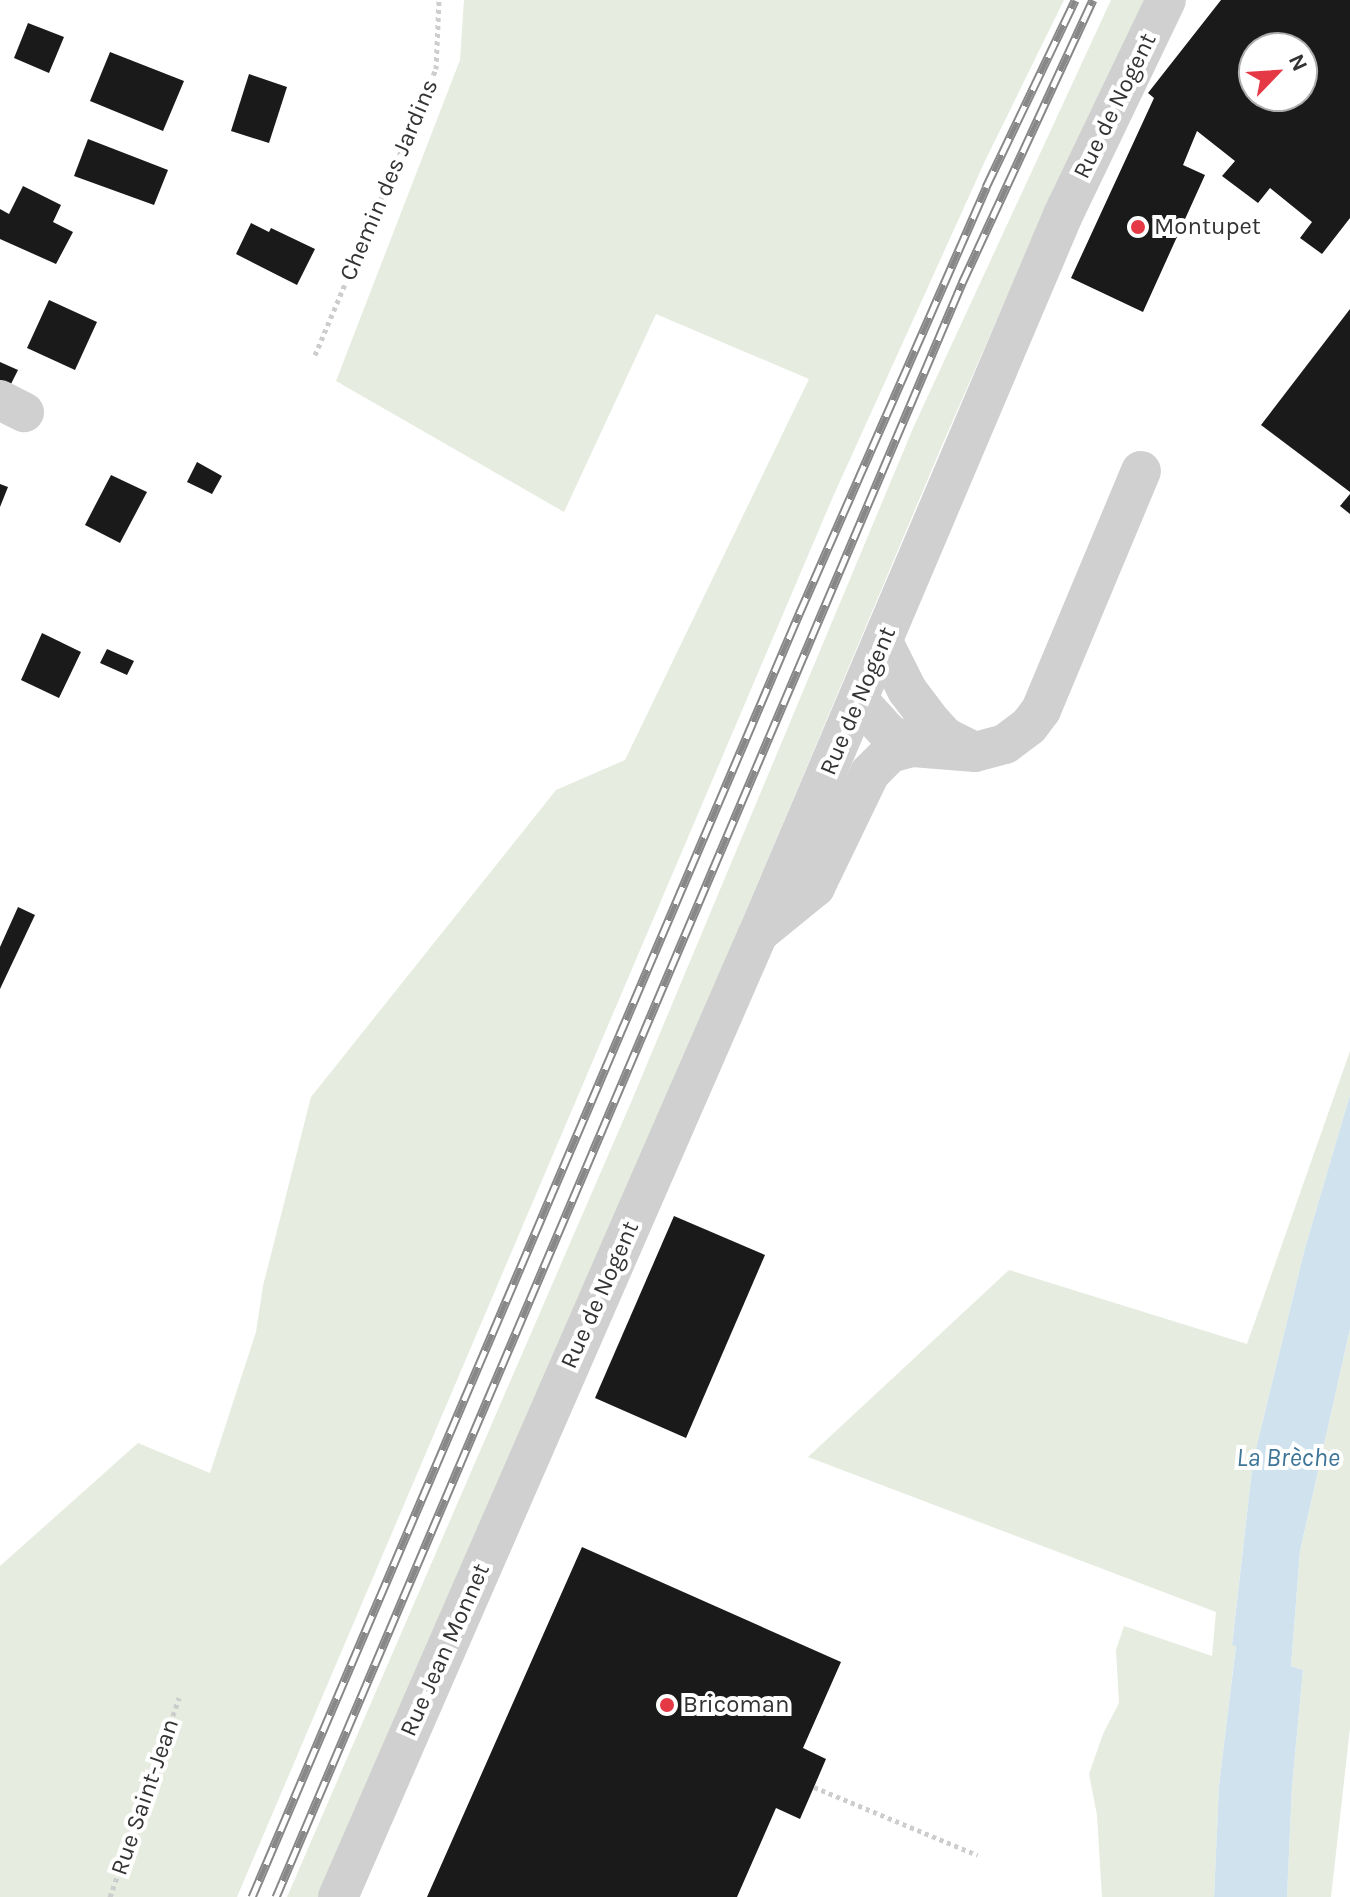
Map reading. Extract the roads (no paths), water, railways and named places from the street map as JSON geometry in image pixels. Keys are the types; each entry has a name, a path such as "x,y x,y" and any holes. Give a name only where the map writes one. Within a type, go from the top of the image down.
{"street":[{"name":"Rue de Nogent","path":"552,1403 758,934 1082,172 1166,0"},
{"path":"758,934 815,887 870,773 890,753 913,747 975,752 1005,744 1029,726 1041,710 1141,471"},
{"path":"883,642 907,690 932,723 945,737 975,752"},
{"path":"858,700 889,734 913,747"},
{"name":"Rue Jean Monnet","path":"338,1897 552,1403"}],"water":[{"name":"La Brèche","path":"1350,1095 1350,1329 1300,1551 1291,1666 1303,1670 1292,1786 1287,1897 1214,1897 1219,1785 1236,1646 1232,1645 1253,1461 1305,1248"}],"railway":[{"path":"252,1897 799,614 986,187 1075,0"},
{"path":"276,1897 962,283 1093,0"}],"place":[{"name":"Montupet","path":"1138,227"},
{"name":"Bricoman","path":"667,1705"}]}
